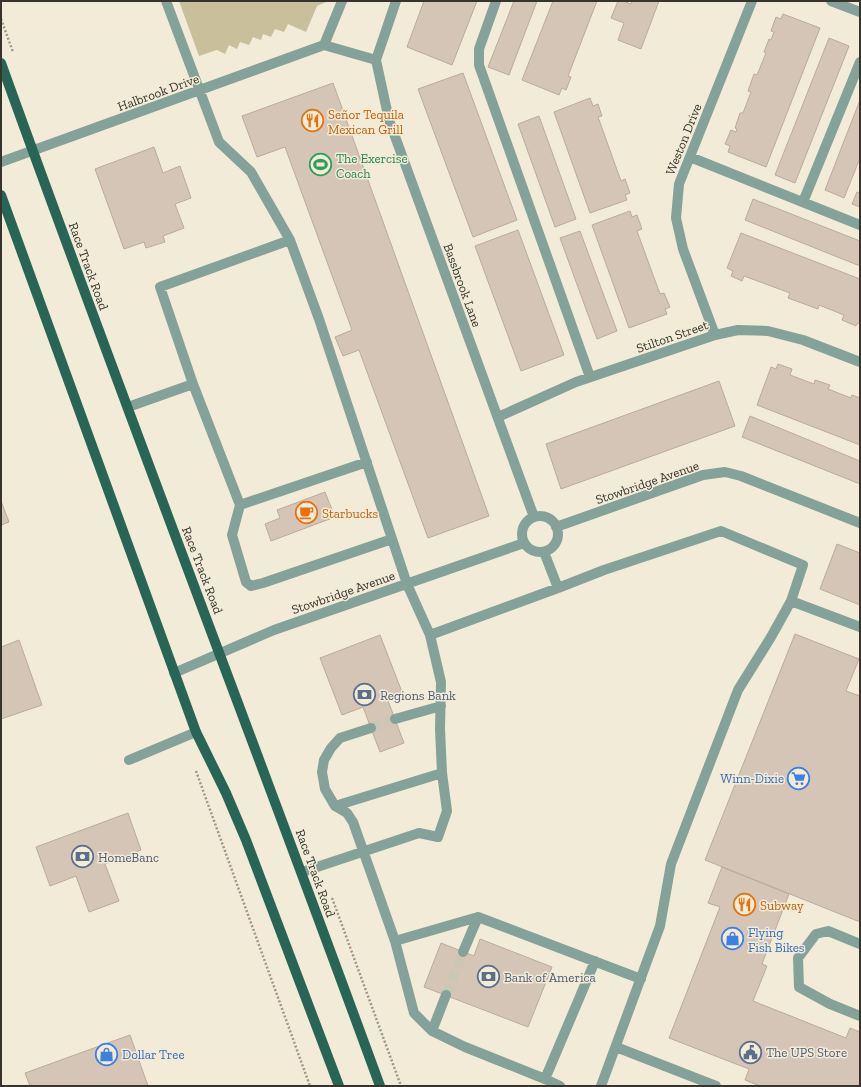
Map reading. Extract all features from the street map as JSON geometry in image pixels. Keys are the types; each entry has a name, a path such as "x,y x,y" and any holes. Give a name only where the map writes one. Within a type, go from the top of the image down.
{"main road":[{"name":"Race Track Road","path":"1,63 302,872 380,1086"},
{"path":"1,195 196,732 226,793 246,840 339,1086"}],"street":[{"path":"166,1 219,142 251,172 290,240 321,325 407,584 430,635 441,682 440,729 442,772 447,811 438,837 420,833 302,872"},
{"path":"342,1 324,45 376,60 396,1"},
{"path":"496,1 478,49 479,65 590,378"},
{"name":"Weston Drive","path":"715,335 683,249 676,218 679,184 752,1"},
{"path":"831,1 860,12"},
{"name":"Halbrook Drive","path":"1,162 324,45"},
{"name":"Bassbrook Lane","path":"376,60 389,120 534,517"},
{"path":"803,202 860,62"},
{"path":"690,157 860,225"},
{"path":"290,240 160,287 193,384 240,505 232,536 246,582 251,586 263,584 392,539"},
{"name":"Stilton Street","path":"498,417 576,382 715,335 738,330 768,331 803,340 860,362"},
{"path":"128,407 193,384"},
{"path":"240,505 367,462"},
{"name":"Stowbridge Avenue","path":"556,527 703,475 725,472 741,476 860,523"},
{"path":"534,517 546,517 556,527 558,533 557,540 553,547 544,552 532,550 524,544 522,531 524,525 534,517"},
{"path":"430,635 604,570 721,531 803,565 791,601 771,637 738,690 671,864 660,926 601,1086"},
{"name":"Stowbridge Avenue","path":"174,673 274,630 524,544"},
{"path":"544,552 558,588"},
{"path":"791,601 860,627"},
{"path":"395,719 441,706"},
{"path":"371,728 340,738 331,748 324,760 322,772 326,789 335,806 347,814 353,822 395,941 414,1013 432,1031 560,1086"},
{"path":"129,760 196,732"},
{"path":"335,806 442,772"},
{"path":"395,941 478,917 640,979"},
{"path":"463,952 478,917"},
{"path":"860,944 828,930 816,934 798,958 799,987 830,1004 860,1016"},
{"path":"545,1079 595,961"},
{"path":"432,1031 446,995"},
{"path":"616,1047 716,1086"}],"path":[{"path":"332,898 401,1086"}],"shaded area":[{"path":"179,1 326,2 317,6 306,32 288,24 284,32 275,29 271,37 263,34 261,40 253,37 249,45 240,42 237,49 229,45 225,54 217,50 199,56"}],"building":[{"path":"424,1 477,1 452,65 407,47"},
{"path":"514,1 537,1 509,75 488,67"},
{"path":"553,1 597,1 568,76 571,77 566,90 562,88 559,95 522,80"},
{"path":"618,1 631,4 632,1 659,1 641,49 618,40 624,23 611,18"},
{"path":"783,14 820,28 766,167 728,152 730,146 725,144 731,130 736,132 737,129 735,128 740,113 743,113 751,92 748,91 754,74 757,75 766,53 764,52 769,39 771,40 774,32 771,31 776,17 781,19"},
{"path":"829,38 849,46 795,183 775,175"},
{"path":"463,73 517,220 473,237 418,89"},
{"path":"333,83 489,516 428,538 359,350 343,356 335,337 352,330 285,147 257,157 242,116"},
{"path":"590,98 593,106 598,104 602,116 598,117 621,181 625,179 630,193 625,195 627,200 590,213 554,112"},
{"path":"860,100 860,158 844,198 825,190"},
{"path":"539,116 576,219 555,227 518,124"},
{"path":"154,147 163,173 180,166 191,198 175,204 184,228 163,236 165,242 146,248 144,242 124,249 95,169"},
{"path":"857,192 860,193 860,207 852,204"},
{"path":"753,199 860,241 860,266 745,220"},
{"path":"630,211 632,217 637,215 642,229 637,231 660,294 664,293 670,307 665,309 667,314 629,328 592,225"},
{"path":"518,230 564,355 521,371 475,246"},
{"path":"580,231 617,331 597,339 560,238"},
{"path":"741,233 860,279 860,324 858,323 856,326 842,320 844,315 819,305 818,309 788,298 790,293 744,276 742,281 731,276 733,271 727,268"},
{"path":"778,364 792,369 790,375 814,384 815,380 830,385 828,389 851,398 852,395 860,398 860,445 757,405 771,367 776,369"},
{"path":"719,381 735,426 561,489 546,444"},
{"path":"750,416 860,461 860,484 742,437"},
{"name":"Starbucks","path":"325,492 335,517 271,541 265,524 280,518 277,510"},
{"path":"1,501 9,522 1,525"},
{"path":"837,544 860,553 860,605 820,589"},
{"name":"Winn-Dixie","path":"795,634 859,659 846,691 860,696 860,922 705,860"},
{"name":"Regions Bank","path":"380,635 402,692 387,698 404,743 380,752 363,707 342,715 320,658"},
{"path":"19,640 42,705 1,719 1,647"},
{"name":"HomeBanc","path":"128,813 141,850 105,864 119,901 89,912 76,876 50,886 36,847"},
{"path":"722,867 789,894 762,964 767,966 753,1001 846,1038 850,1028 860,1032 860,1086 760,1086 745,1080 749,1069 669,1038 720,907 708,903"},
{"name":"Bank of America","path":"480,939 552,967 528,1027 424,987 441,943 474,956"},
{"name":"Dollar Tree","path":"130,1035 148,1086 30,1086 25,1073"}],"tunnel":[{"path":"371,728 395,719"},
{"path":"446,995 463,952"}],"place":[{"name":"Señor Tequila Mexican Grill","path":"313,121"},
{"name":"The Exercise Coach","path":"321,165"},
{"name":"Starbucks","path":"306,513"},
{"name":"Regions Bank","path":"364,695"},
{"name":"Winn-Dixie","path":"799,778"},
{"name":"HomeBanc","path":"82,857"},
{"name":"Subway","path":"745,905"},
{"name":"Flying Fish Bikes","path":"733,939"},
{"name":"Bank of America","path":"488,977"},
{"name":"The UPS Store","path":"751,1052"},
{"name":"Dollar Tree","path":"107,1054"}]}
